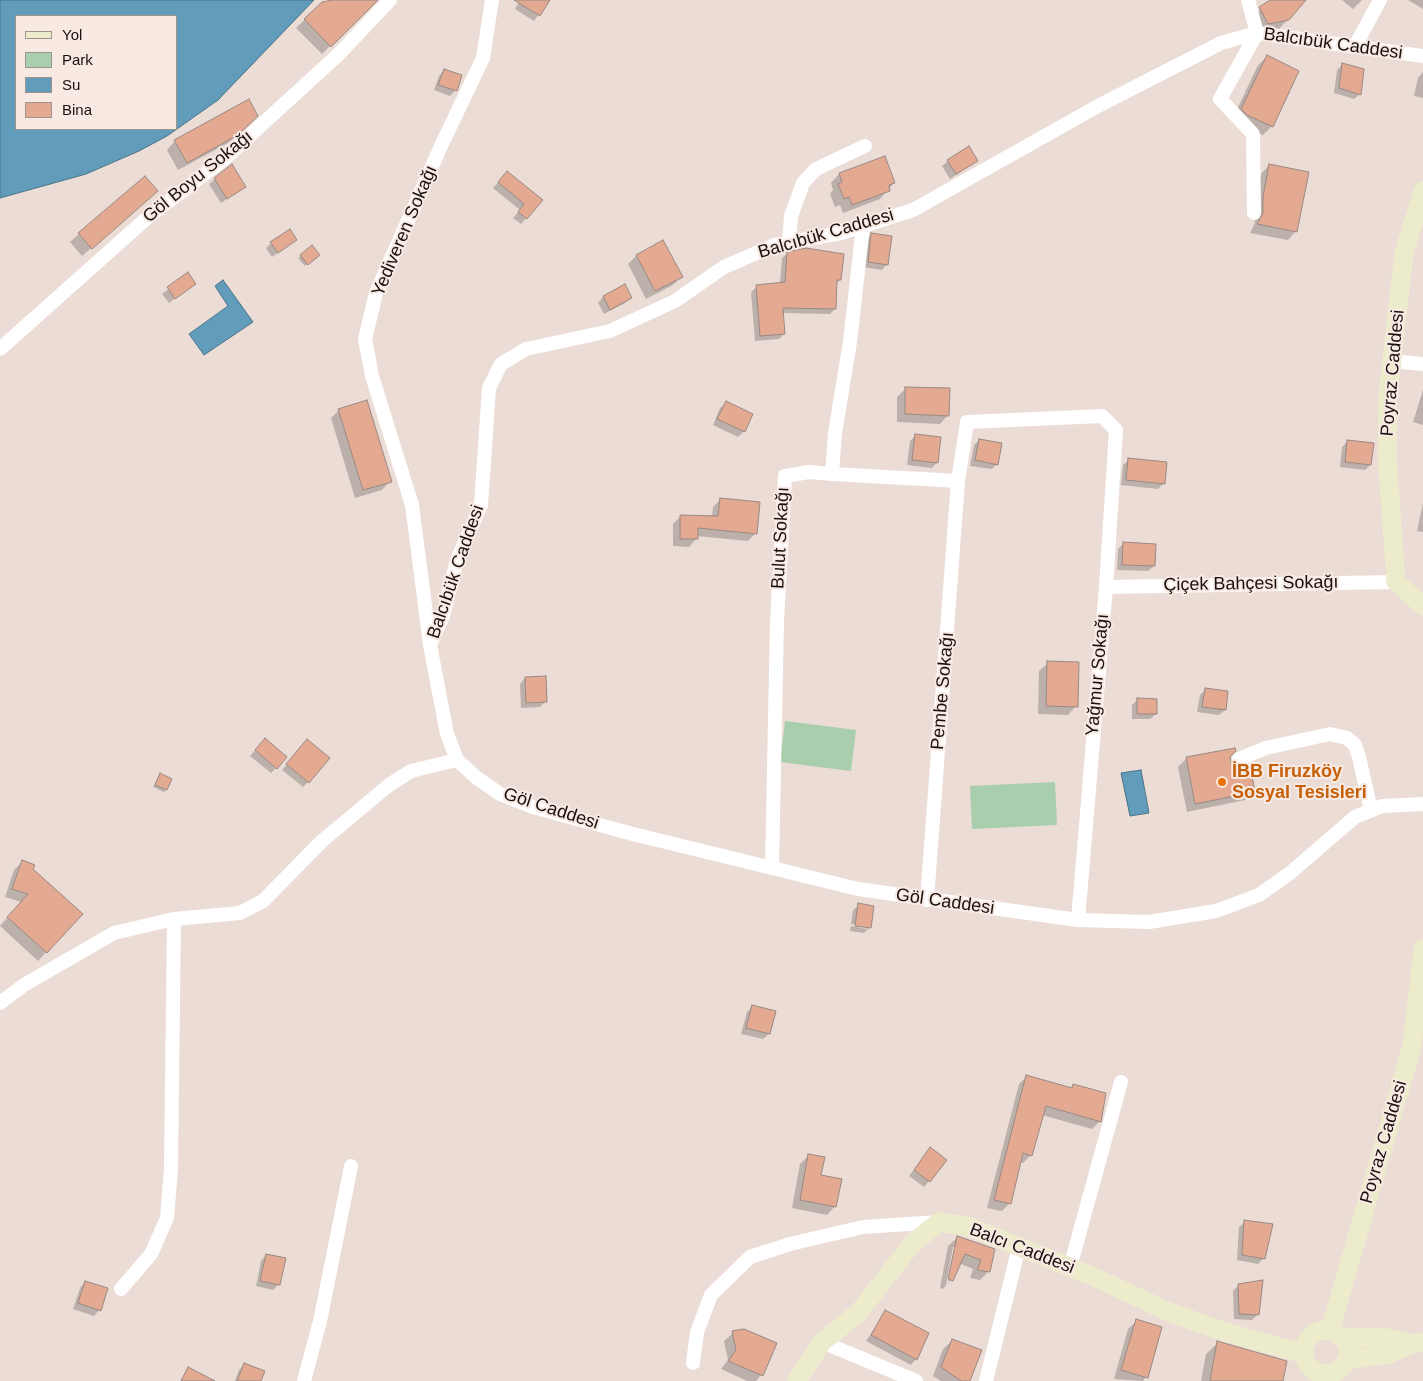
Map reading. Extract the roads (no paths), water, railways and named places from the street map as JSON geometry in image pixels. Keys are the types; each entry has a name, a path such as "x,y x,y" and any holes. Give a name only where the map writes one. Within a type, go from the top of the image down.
{"street":[{"name":"Göl Boyu Sokağı","path":"0,349 147,218 224,159 339,54 390,0"},
{"name":"Yediveren Sokağı","path":"430,645 412,505 372,376 365,339 376,293 441,146 483,58 492,0"},
{"path":"1248,0 1257,33 1220,99 1253,134 1254,213"},
{"path":"1355,46 1380,0"},
{"name":"Balcıbük Caddesi","path":"457,760 447,734 430,645 443,616 457,560 481,505 489,388 501,364 526,349 610,331 675,300 724,267 775,245 841,233 913,210 1098,106 1221,43 1257,33 1423,56"},
{"path":"789,243 791,216 802,183 816,169 865,146"},
{"name":"Poyraz Caddesi","path":"1396,582 1387,456 1388,395 1404,253 1423,191"},
{"path":"863,226 850,342 835,433 832,474 958,481"},
{"path":"1392,361 1423,364"},
{"name":"Pembe Sokağı","path":"926,900 958,481 967,422 1102,416 1116,430"},
{"name":"Yağmur Sokağı","path":"1078,920 1106,587 1116,430"},
{"name":"Bulut Sokağı","path":"772,868 777,621 785,476 809,472 832,474"},
{"path":"1396,582 1423,606"},
{"name":"Çiçek Bahçesi Sokağı","path":"1106,587 1396,582"},
{"path":"1239,759 1266,748 1330,734 1347,738 1355,745 1372,810"},
{"path":"0,1003 24,986 114,933 174,919 240,913 263,900 322,841 389,785 411,771 457,760"},
{"name":"Göl Caddesi","path":"457,760 476,778 500,794 534,807 858,889 1078,920 1149,922 1216,911 1259,895 1355,817 1382,806 1423,804"},
{"path":"121,1289 151,1254 167,1218 171,1168 174,919"},
{"name":"Poyraz Caddesi","path":"1335,1334 1412,1046 1423,950"},
{"path":"1070,1267 1121,1082"},
{"path":"304,1381 320,1321 351,1166"},
{"path":"797,1381 822,1342 858,1313 913,1243 939,1222"},
{"path":"693,1363 697,1332 711,1295 750,1257 790,1244 863,1227 939,1222"},
{"name":"Balcı Caddesi","path":"939,1222 970,1227 1070,1267 1168,1312 1225,1332 1304,1354"},
{"path":"986,1381 1019,1247"},
{"path":"1317,1332 1388,1338 1418,1343 1389,1354 1346,1360 1333,1373 1313,1376 1304,1354 1305,1347 1311,1336 1317,1332"},
{"path":"1335,1334 1347,1348 1346,1360"},
{"path":"822,1342 916,1381"}],"water":[{"path":"0,0 314,0 218,100 178,128 178,15 15,15 15,130 176,130 139,151 86,174 0,198"},
{"path":"223,280 253,322 204,355 189,334 228,306 215,286"},
{"path":"1141,770 1149,813 1130,816 1121,773"}],"place":[{"name":"İBB Firuzköy Sosyal Tesisleri","path":"1222,782"}]}
